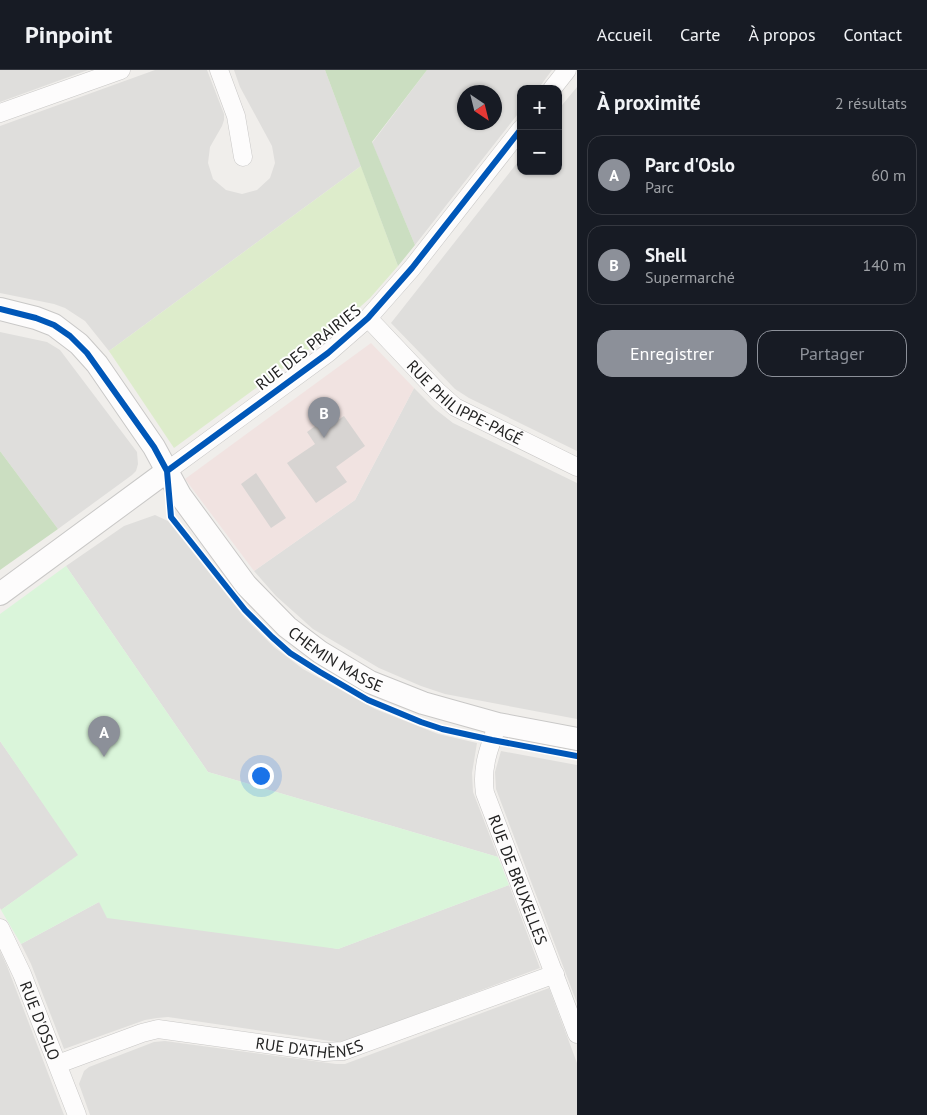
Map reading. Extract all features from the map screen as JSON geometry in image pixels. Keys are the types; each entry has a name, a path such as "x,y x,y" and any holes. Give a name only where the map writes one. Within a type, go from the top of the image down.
{"street":[{"path":"0,113 121,70"},
{"path":"219,70 236,116 243,158"},
{"path":"555,85 567,70"},
{"name":"RUE DES PRAIRIES","path":"0,594 328,353 368,318 407,274 520,130"},
{"name":"CHEMIN MASSE","path":"0,309 36,318 54,325 79,344 97,364 149,439 180,494 246,585 280,621 315,648 352,672 388,690 440,708 498,724 577,739"},
{"name":"RUE PHILIPPE-PAGÉ","path":"368,318 437,391 455,406 577,467"},
{"name":"RUE DE BRUXELLES","path":"498,724 485,762 483,778 485,793 577,1034"},
{"name":"RUE D'OSLO","path":"0,928 22,974 77,1115"},
{"name":"RUE D'ATHÈNES","path":"58,1064 142,1033 158,1029 324,1052 343,1051 554,974"}],"shaded area":[{"path":"0,70 88,70 0,102"},
{"path":"155,70 207,70 224,114 222,126 210,147 208,163 213,179 226,190 242,194 257,190 270,178 275,163 272,146 240,87 234,70 325,70 361,166 109,351 85,321 65,308 0,293 0,126"},
{"path":"427,70 552,70 541,85 517,85 517,115 415,245 372,143"},
{"path":"577,87 577,451 469,398 455,389 391,323 517,163 517,175 562,175 562,105"},
{"path":"0,332 47,342 60,350 137,452 138,464 136,471 132,475 58,529 0,451"},
{"path":"371,343 414,388 355,500 254,571 185,479"},
{"path":"414,388 435,409 453,423 577,483 577,719 445,694 379,668 313,629 276,596 254,571 355,500"},
{"path":"155,515 168,521 245,618 274,647 303,669 375,709 438,734 477,743 472,773 473,792 498,857 208,772 66,566 124,526"},
{"path":"0,741 79,855 1,910 0,908"},
{"path":"501,751 577,765 577,1003 496,789 495,772"},
{"path":"509,885 540,968 349,1040 337,1042 168,1017 145,1020 64,1049 31,964 21,944 99,902 338,949"},
{"path":"0,951 7,966 64,1115 0,1115"},
{"path":"549,988 577,1063 577,1115 90,1115 79,1084 84,1071 89,1067 154,1042 165,1041 345,1064"}],"green space":[{"path":"325,70 427,70 372,142 415,245 398,266"},
{"path":"361,166 398,266 370,298 331,333 174,448 109,351"},
{"path":"0,451 58,529 0,570"},
{"path":"66,566 208,772 498,857 509,885 338,949 107,918 99,902 21,944 1,910 78,855 0,741 0,614"}],"building":[{"path":"333,413 338,420 344,416 365,446 336,467 347,482 316,503 287,463 315,444 307,432"},
{"path":"256,473 286,518 271,528 241,484"}],"cycle path":[{"path":"167,471 328,353 368,318 412,268 520,130"},
{"path":"0,309 36,318 54,325 70,336 87,353 154,447 167,471 171,517 245,610 290,653 368,700 421,722 442,729 492,740 577,756"}],"place":[{"name":"Shell","path":"324,438"},
{"name":"Parc d'Oslo","path":"104,757"}]}
